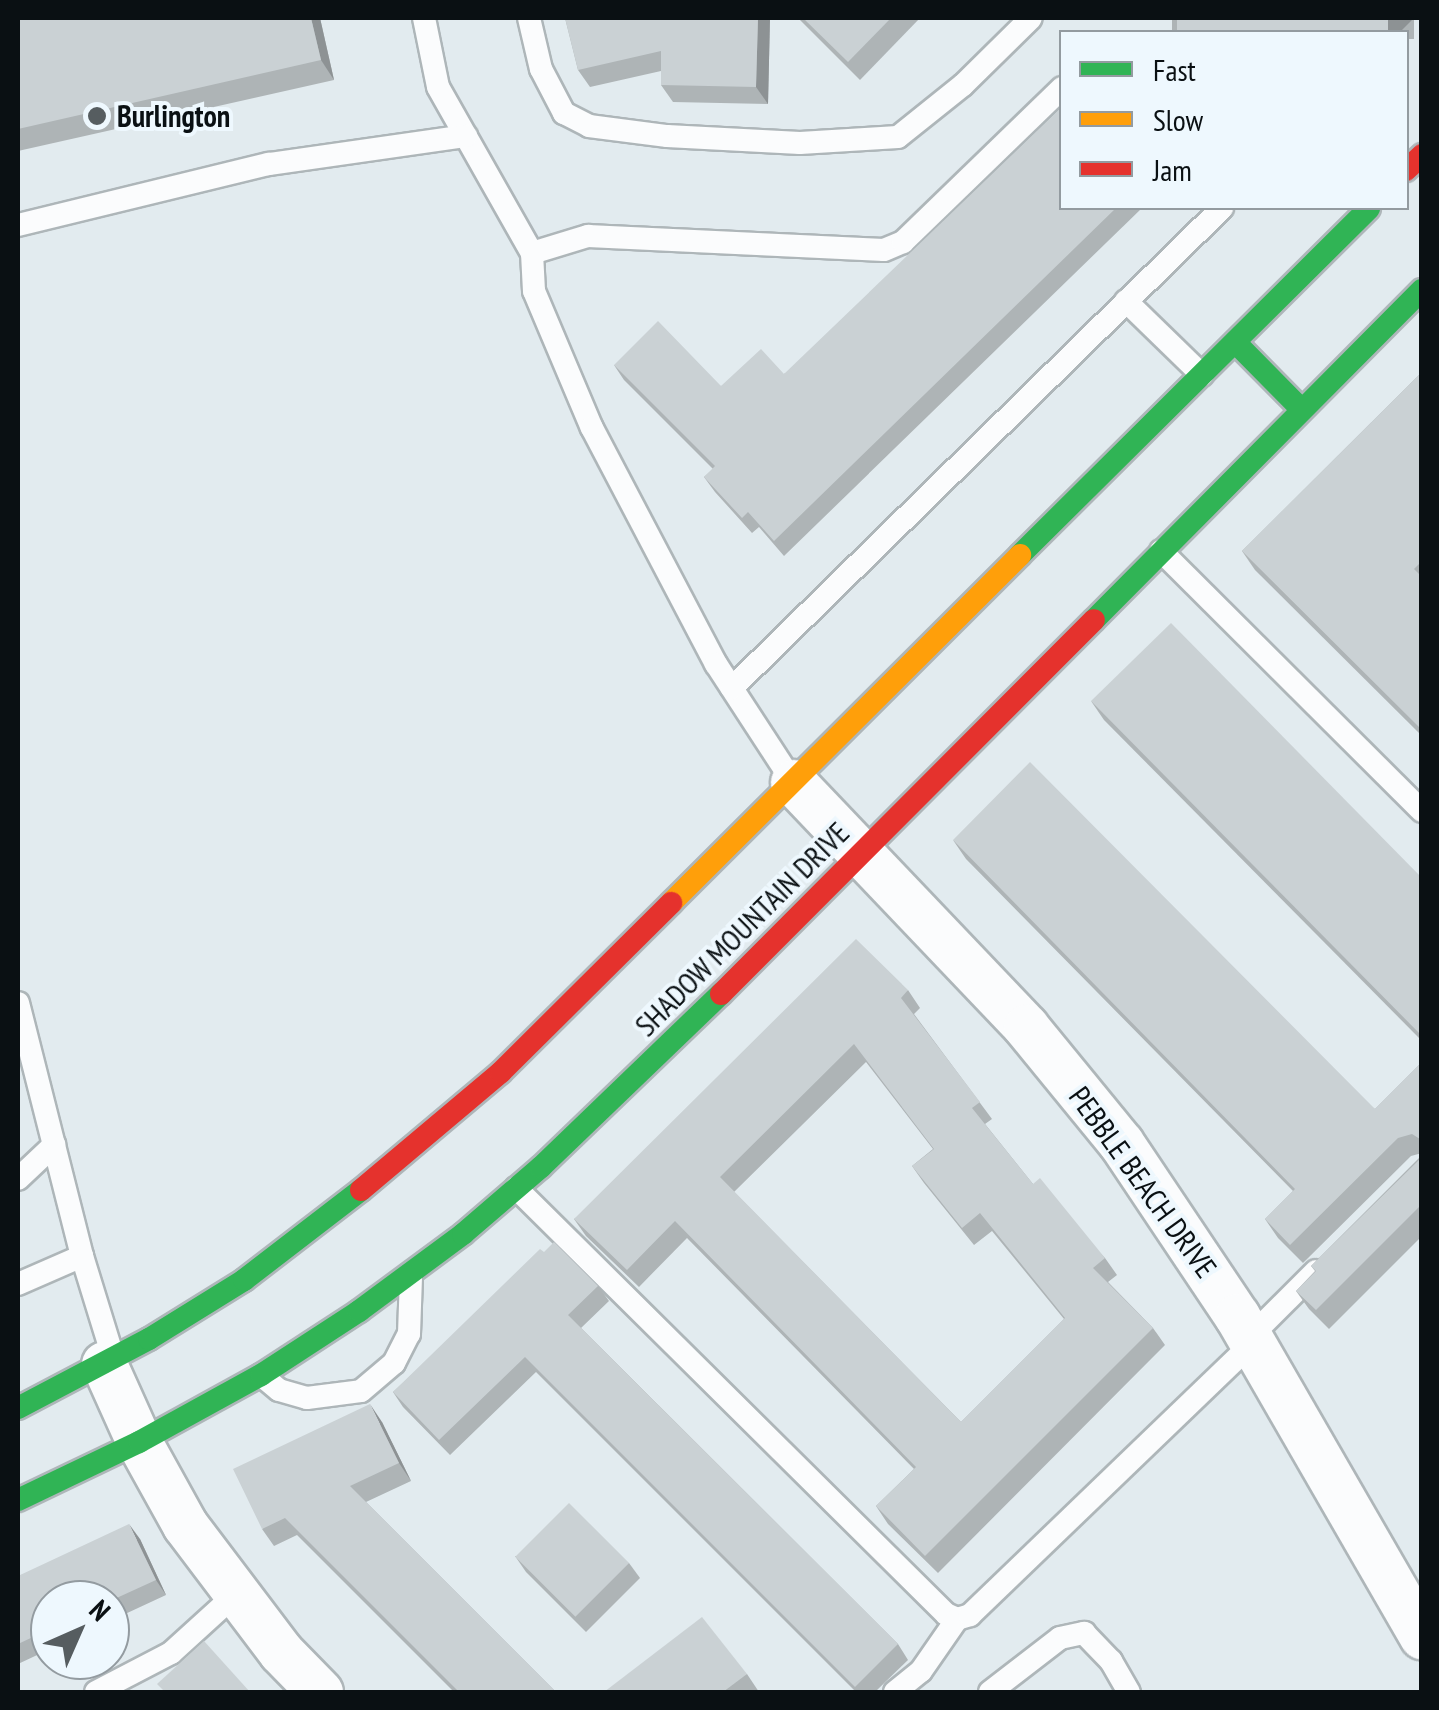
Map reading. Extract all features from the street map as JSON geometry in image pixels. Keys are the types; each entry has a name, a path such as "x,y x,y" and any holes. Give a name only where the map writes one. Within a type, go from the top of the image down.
{"main road":[{"path":"18,1408 109,1361 244,1280 398,1162 501,1072 1367,210"},
{"name":"SHADOW MOUNTAIN DRIVE","path":"18,1500 139,1442 261,1375 410,1273 516,1188 746,970 1422,290"},
{"path":"1235,342 1302,410"}],"street":[{"name":"PEBBLE BEACH DRIVE","path":"792,782 1026,1027 1120,1143 1190,1240 1415,1607"},
{"path":"109,1361 139,1442 185,1524 320,1692"}],"lane":[{"path":"424,18 438,87 532,253 534,290 592,428 732,688 792,782"},
{"path":"528,18 541,69 564,114 589,126 667,136 800,144 898,137 963,86 1031,18"},
{"path":"532,253 588,236 884,250 903,242 1059,91"},
{"path":"18,225 269,164 466,136"},
{"path":"732,688 1220,210"},
{"path":"1126,301 1202,375"},
{"path":"1161,551 1422,810"},
{"path":"18,1003 109,1361"},
{"path":"18,1179 54,1145"},
{"path":"516,1188 946,1614 957,1619"},
{"path":"18,1284 82,1256"},
{"path":"894,1692 921,1671 957,1619 970,1614 1251,1340 1329,1258"},
{"path":"261,1375 279,1390 308,1398 362,1391 394,1362 409,1334 410,1273"},
{"path":"96,1692 171,1653 237,1593"},
{"path":"990,1692 1060,1638 1084,1632 1110,1661 1129,1692"}],"building":[{"name":"Burlington","path":"18,18 311,18 321,60 18,129"},
{"path":"565,18 758,18 756,87 661,85 661,51 578,70"},
{"path":"803,18 891,18 848,62"},
{"path":"1177,18 1388,18 1388,30 1177,30"},
{"path":"1059,110 1059,210 1114,210 774,541 748,512 742,518 704,477 715,466 614,365 658,321 721,386 761,349 784,374"},
{"path":"1422,372 1422,561 1414,569 1422,577 1422,730 1242,551"},
{"path":"1171,623 1422,878 1422,1036 1091,701"},
{"path":"1030,762 1375,1109 1422,1062 1422,1144 1412,1134 1398,1138 1290,1245 1265,1219 1295,1189 953,840"},
{"path":"856,939 908,990 901,998 980,1102 972,1108 1033,1184 1040,1178 1105,1258 1093,1268 1153,1328 925,1556 876,1506 916,1467 675,1221 627,1270 574,1219","holes":["854,1044 934,1149 912,1166 962,1228 980,1213 1065,1318 961,1422 720,1177"]},
{"path":"1422,1155 1422,1204 1316,1310 1296,1291 1316,1271 1311,1266"},
{"path":"554,1242 598,1286 568,1315 898,1644 855,1687 525,1357 439,1440 393,1392 540,1249 544,1252"},
{"path":"370,1404 399,1463 350,1486 556,1692 459,1692 285,1518 262,1529 233,1469"},
{"path":"569,1503 629,1563 575,1617 515,1557"},
{"path":"129,1524 156,1580 130,1592 130,1580 30,1580 30,1638 18,1644 18,1576"},
{"path":"702,1617 747,1674 723,1692 604,1692"},
{"path":"204,1641 250,1692 165,1692 157,1684"}],"traffic: fast":[{"path":"1020,555 1367,210"},
{"path":"1094,620 1422,290"},
{"path":"1235,342 1302,410"},
{"path":"18,1500 139,1442 261,1375 359,1311 463,1234 541,1167 721,994"},
{"path":"18,1408 149,1339 244,1280 361,1190"}],"traffic: slow":[{"path":"671,903 1020,555"}],"traffic: jam":[{"path":"1409,167 1422,155"},
{"path":"721,994 1094,620"},
{"path":"361,1190 501,1072 671,903"}],"place":[{"name":"Burlington","path":"97,116"}]}
